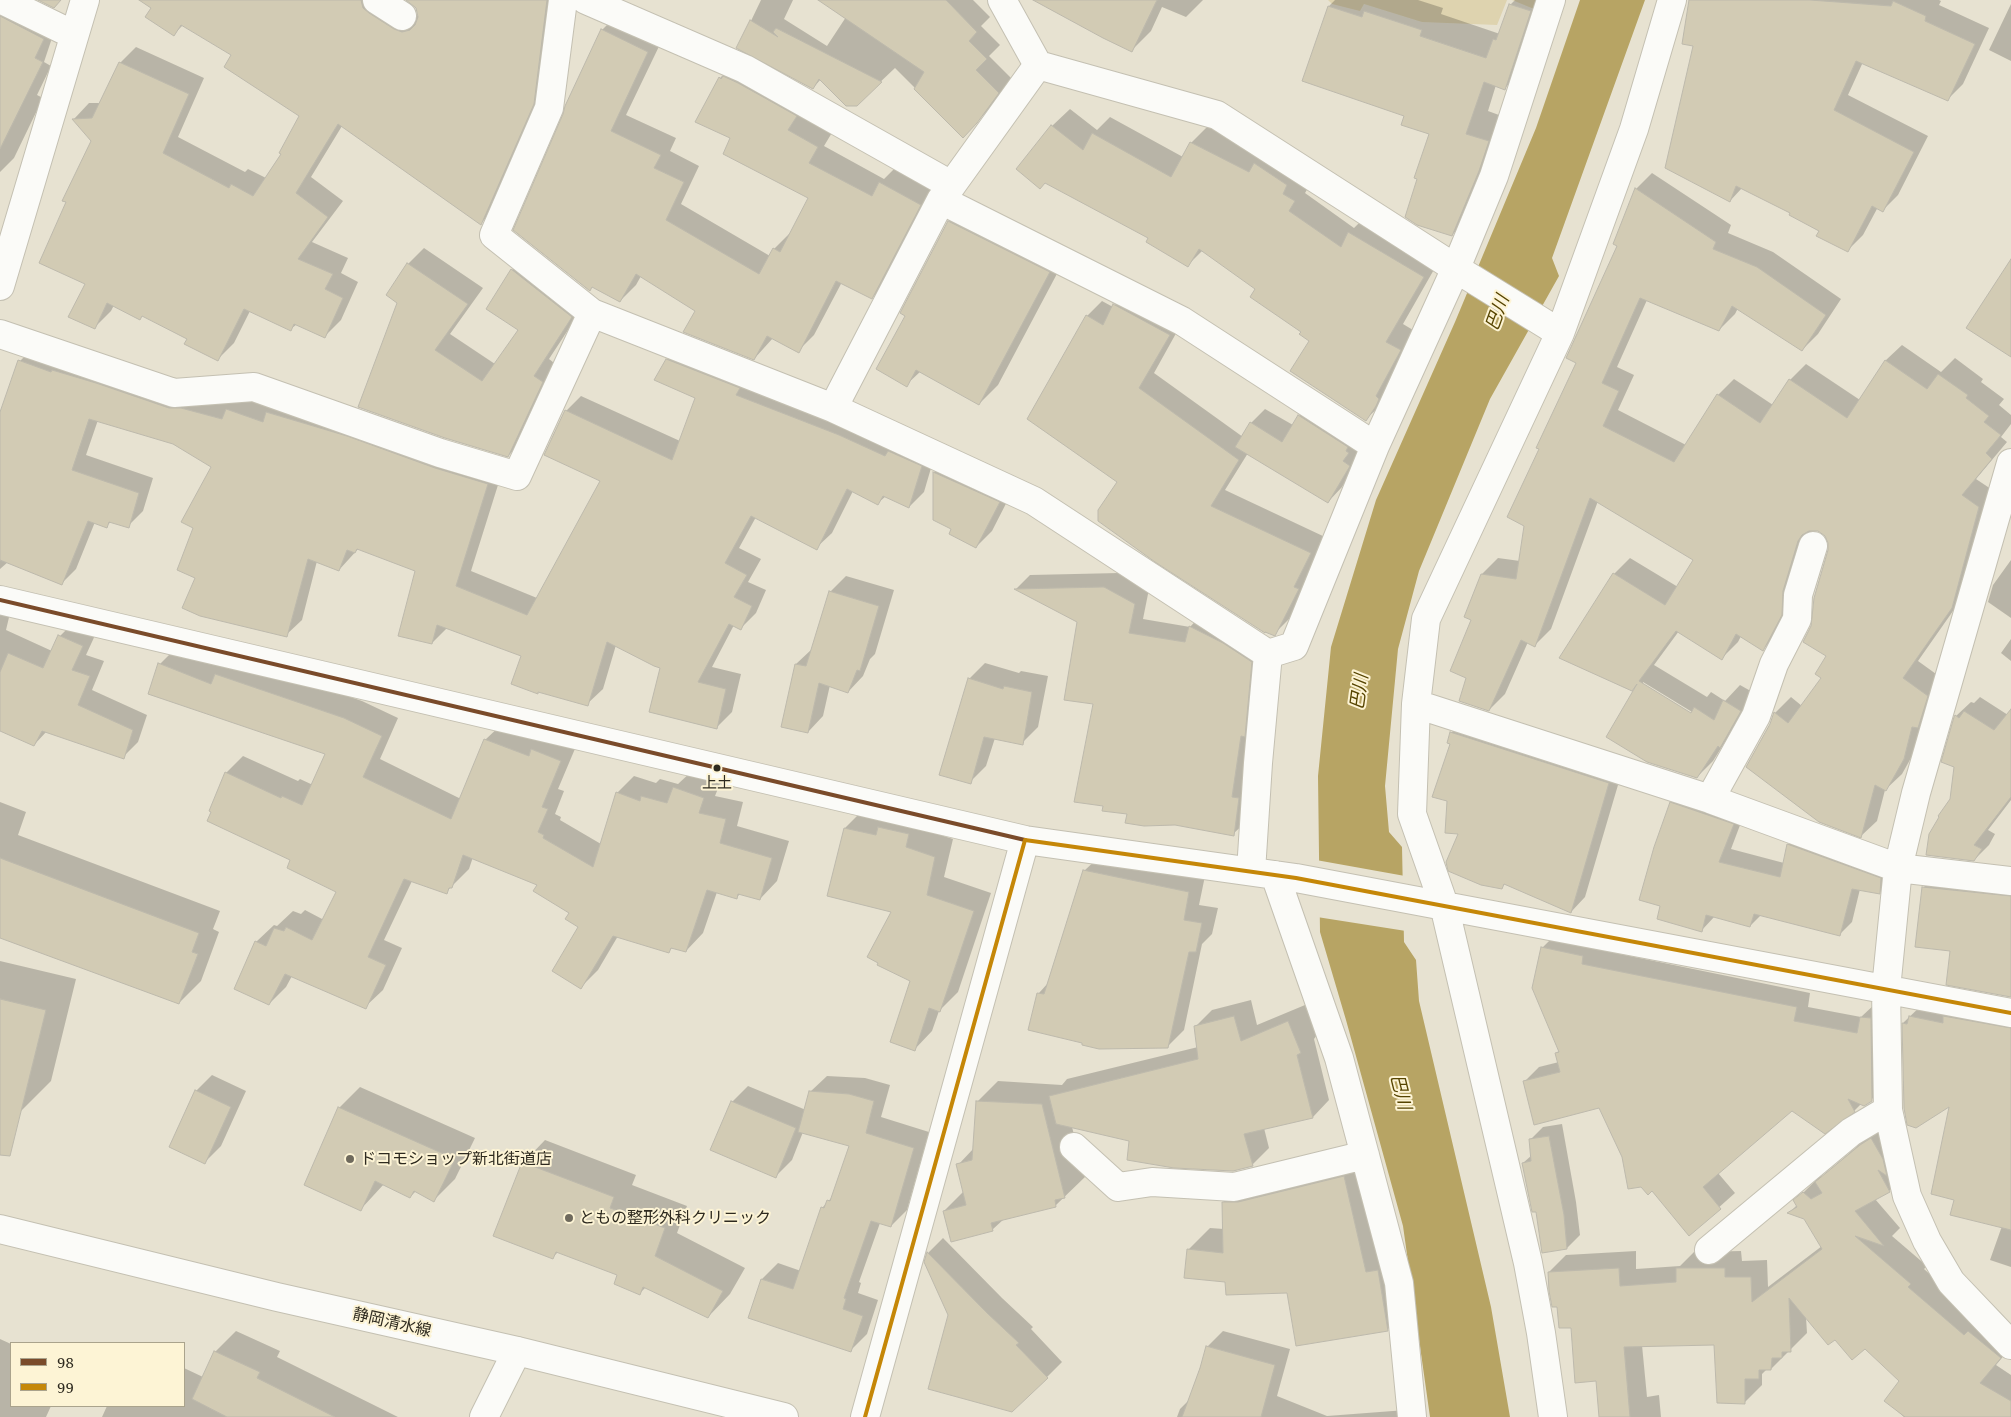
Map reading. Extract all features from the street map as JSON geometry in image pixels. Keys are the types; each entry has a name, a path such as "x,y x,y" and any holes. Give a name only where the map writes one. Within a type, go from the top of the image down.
{"street":[{"path":"2,0 74,35"},
{"path":"0,286 86,0"},
{"path":"377,0 402,16"},
{"path":"563,0 549,108 494,236 592,313 833,408 1034,501 1187,603 1268,654 1294,646 1375,446 1460,271 1494,176 1551,0"},
{"path":"586,0 616,6 745,69 946,193 1182,321 1375,446"},
{"path":"1002,0 1038,65 1217,115 1555,330"},
{"path":"1553,1417 1541,1333 1528,1263 1412,814 1416,704 1426,620 1555,330 1634,129 1672,0"},
{"path":"833,408 946,193 1038,65"},
{"path":"0,334 174,393 254,387 440,454 517,476 592,313"},
{"path":"2011,463 1916,793 1898,868 1886,989 1888,1110 1907,1196 1927,1241 1952,1282 2011,1345"},
{"path":"1710,799 1756,716 1774,664 1797,619 1798,595 1813,546"},
{"path":"0,600 1025,840 1274,875 2011,1013"},
{"path":"1268,654 1258,763 1274,875 1339,1058 1399,1282 1412,1417"},
{"path":"1416,704 1710,799 1898,868 2011,881"},
{"path":"865,1417 1025,840"},
{"path":"1709,1250 1851,1132 1888,1110"},
{"path":"1074,1148 1118,1187 1152,1182 1234,1187 1365,1155"},
{"name":"静岡清水線","path":"0,1229 277,1297 517,1352 784,1417"},
{"path":"484,1417 517,1352"}],"shaded area":[{"path":"1328,0 1507,0 1497,25 1422,22 1364,4 1360,11 1332,4"},
{"path":"1512,0 1540,0 1539,11"}],"water":[{"name":"巴川","path":"1580,0 1645,0 1552,258 1559,276 1490,399 1419,571 1398,649 1385,786 1389,832 1402,847 1404,942 1416,960 1419,1001 1491,1307 1510,1417 1430,1417 1403,1226 1320,932 1318,776 1331,647 1376,500 1455,322 1536,128"}],"pier":[{"path":"1316,860 1405,876 1406,931 1317,917"}],"building":[{"path":"38,0 61,0 54,8"},
{"path":"139,0 361,0 363,8 369,13 402,32 410,30 415,25 418,17 416,8 406,0 547,0 534,104 481,225 338,124 296,193 328,217 298,259 333,274 325,289 343,298 325,338 294,324 291,331 244,309 218,361 184,344 187,339 142,316 140,320 107,303 95,329 68,317 85,284 39,263 66,202 62,201 91,141 72,119 92,118 119,62 189,94 163,153 229,188 231,184 253,196 281,154 279,153 299,116 224,67 231,55 181,25 174,36 145,17 151,8"},
{"path":"818,0 946,0 977,32 969,41 987,59 976,70 999,93 977,123 963,138 914,89 924,72"},
{"path":"1033,0 1157,0 1132,52"},
{"path":"1689,0 1810,0 1891,6 1893,1 1926,16 1925,21 1975,44 1948,101 1856,61 1834,110 1914,152 1883,212 1872,206 1848,252 1816,236 1819,231 1789,215 1790,213 1736,186 1730,202 1665,168 1693,46 1682,44"},
{"path":"1509,4 1531,11 1505,90 1484,82 1466,134 1489,141 1479,171 1452,236 1417,225 1405,217 1417,179 1414,178 1429,134 1401,125 1404,116 1302,81 1328,6 1362,17 1364,11 1422,30 1420,36 1486,58 1493,39 1496,40"},
{"path":"0,16 44,39 35,58 43,62 0,149"},
{"path":"750,20 778,37 773,32 776,28 882,82 857,106 846,106 819,79 813,89 736,48"},
{"path":"601,29 648,52 611,131 661,155 654,168 684,182 666,220 759,274 773,248 780,252 808,198 723,154 730,138 695,122 719,77 721,79 723,76 738,83 797,116 788,130 818,147 809,163 872,196 879,182 921,205 872,299 836,281 799,353 767,336 754,360 683,332 695,311 636,274 620,302 592,287 590,291 513,230 565,106"},
{"path":"1051,125 1083,150 1092,133 1171,177 1190,142 1249,172 1254,163 1287,185 1283,194 1295,201 1289,211 1341,247 1348,232 1424,277 1386,342 1401,350 1376,396 1379,399 1376,406 1366,421 1290,371 1309,341 1299,334 1301,332 1250,297 1255,289 1199,249 1188,267 1146,242 1148,238 1045,183 1040,189 1016,169"},
{"path":"1635,188 1716,242 1713,249 1757,267 1826,315 1802,351 1732,306 1719,331 1640,298 1602,383 1619,391 1603,426 1674,462 1717,394 1760,423 1789,379 1847,418 1885,360 1927,389 1938,374 1968,395 1966,398 1989,416 1984,422 2001,435 1986,453 1992,459 1962,495 1979,507 1952,608 1903,678 1928,696 1918,728 1912,727 1904,759 1886,791 1875,785 1861,838 1819,822 1746,767 1770,724 1774,712 1788,723 1821,678 1815,674 1826,656 1803,642 1811,626 1814,598 1828,550 1825,536 1818,531 1809,531 1802,535 1798,541 1783,591 1782,615 1763,651 1736,634 1722,660 1676,631 1639,681 1691,713 1694,707 1714,720 1723,700 1741,711 1720,748 1718,746 1697,778 1647,762 1606,737 1637,684 1632,691 1559,658 1613,573 1665,605 1693,560 1590,498 1535,647 1521,640 1489,711 1459,701 1466,678 1450,671 1471,620 1464,617 1481,574 1516,579 1524,526 1507,517 1539,449 1536,448 1576,363 1566,358 1617,246 1613,244"},
{"path":"948,221 1050,272 979,405 916,370 907,387 876,369 905,316 900,313"},
{"path":"2011,259 2011,357 1966,328"},
{"path":"407,263 468,304 435,350 482,381 518,330 486,309 511,269 572,317 534,376 543,382 508,457 445,438 358,407 397,303 386,295"},
{"path":"1113,304 1170,335 1139,388 1239,460 1211,506 1311,553 1294,587 1299,589 1275,636 1265,633 1155,562 1098,521 1098,510 1117,482 1027,419 1086,315 1103,325"},
{"path":"666,359 740,388 736,395 839,435 885,456 888,451 922,466 909,508 883,496 878,505 847,489 817,550 751,516 725,563 747,575 734,597 752,606 741,630 729,624 698,682 726,689 717,729 649,712 660,668 607,642 588,706 538,692 538,694 511,684 521,656 437,625 432,644 398,636 415,571 357,549 355,553 347,550 339,571 308,559 287,637 200,616 182,608 195,578 177,570 193,528 181,522 211,467 173,444 89,419 72,470 139,493 129,528 109,522 107,528 88,521 62,585 0,560 0,412 18,360 51,372 52,370 96,383 169,408 181,408 222,419 226,409 263,422 266,412 347,436 435,468 488,484 456,586 527,615 600,481 544,455 565,410 672,460 695,398 654,380"},
{"path":"1298,415 1348,447 1346,451 1349,453 1343,461 1350,466 1328,503 1235,447 1250,422 1282,442"},
{"path":"933,472 1000,502 976,548 949,534 951,529 933,520"},
{"path":"1104,587 1135,604 1129,633 1185,642 1189,626 1223,643 1252,662 1245,737 1241,736 1232,797 1239,798 1234,836 1175,825 1144,826 1125,823 1127,814 1102,811 1103,806 1074,802 1093,704 1064,700 1077,622 1014,589"},
{"path":"829,591 879,606 860,671 857,670 848,693 819,683 808,733 781,727 795,664 806,666"},
{"path":"58,635 83,646 72,670 90,676 78,705 133,730 124,759 42,731 34,746 0,731 0,672 8,653 43,668"},
{"path":"158,663 211,684 215,674 344,718 382,736 363,777 451,819 484,739 529,756 531,749 561,761 542,807 548,809 538,832 544,835 543,838 593,867 616,792 640,801 641,796 667,803 673,787 704,798 699,813 726,819 720,843 772,858 760,900 738,894 737,899 707,890 686,952 671,948 669,953 613,936 581,989 552,971 578,927 565,919 569,913 533,891 537,885 463,855 452,888 449,888 447,894 404,879 368,957 386,965 366,1009 285,974 269,1005 234,989 255,941 266,946 274,928 284,931 286,927 312,940 336,892 287,868 290,860 207,821 211,812 209,811 225,772 281,798 282,796 302,805 325,754 148,694"},
{"path":"968,678 1003,689 1004,686 1032,692 1023,745 984,737 971,784 939,775"},
{"path":"2011,709 2011,797 1974,845 1982,849 1974,861 1926,855 1929,834 1938,816 1950,799 1954,767 1941,762 1955,715 1959,718 1964,711 1994,730"},
{"path":"1450,732 1609,783 1571,913 1504,884 1502,889 1481,885 1448,871 1446,862 1458,834 1445,833 1447,801 1432,797 1450,744 1447,743"},
{"path":"1670,802 1734,824 1719,862 1780,877 1787,844 1881,878 1880,894 1852,889 1840,936 1754,914 1750,927 1706,915 1702,932 1657,919 1660,906 1639,900 1654,847"},
{"path":"878,827 909,834 906,847 935,857 927,895 974,911 940,1012 929,1008 915,1051 890,1042 910,981 877,965 878,963 867,957 891,912 827,896 844,828 876,835"},
{"path":"0,858 199,933 192,952 198,954 179,1004 0,938"},
{"path":"1083,870 1189,892 1184,920 1202,923 1196,952 1189,952 1168,1048 1099,1049 1028,1030 1037,993 1044,994"},
{"path":"1922,887 2011,896 2011,997 1946,985 1950,951 1915,947"},
{"path":"1541,947 1583,956 1582,964 1797,1007 1794,1021 1857,1033 1860,1017 1871,1018 1872,1101 1864,1106 1848,1099 1855,1112 1825,1134 1792,1111 1703,1187 1721,1209 1689,1236 1652,1191 1648,1195 1641,1187 1628,1189 1622,1157 1599,1108 1534,1125 1523,1081 1560,1072 1555,1053 1559,1052 1532,988"},
{"path":"0,999 46,1010 10,1156 0,1155"},
{"path":"1234,1016 1241,1041 1288,1021 1301,1053 1297,1055 1313,1118 1244,1134 1253,1166 1233,1171 1174,1168 1127,1160 1129,1141 1056,1124 1049,1096 1198,1059 1194,1026"},
{"path":"1909,1016 1943,1023 1943,1016 2011,1028 2011,1230 1950,1215 1954,1200 1931,1194 1949,1107 1916,1128 1907,1125 1904,1108 1902,1023 1907,1024"},
{"path":"195,1090 231,1107 205,1164 169,1147"},
{"path":"809,1091 849,1094 874,1101 866,1133 914,1148 891,1227 871,1221 844,1298 846,1299 843,1309 863,1316 851,1352 748,1318 761,1279 793,1289 821,1207 824,1208 827,1200 830,1201 849,1146 798,1132"},
{"path":"731,1101 796,1128 776,1178 710,1150"},
{"path":"976,1101 1042,1104 1065,1198 1055,1200 1056,1207 991,1223 993,1231 951,1242 943,1211 966,1205 956,1164 972,1160"},
{"name":"ドコモショップ新北街道店","path":"338,1107 455,1159 434,1202 414,1191 410,1198 375,1181 361,1211 304,1185"},
{"path":"1549,1136 1564,1215 1567,1249 1542,1253 1536,1212 1532,1212 1522,1163 1531,1161 1529,1139"},
{"path":"1871,1138 1883,1159 1887,1176 1878,1170 1890,1192 1855,1211 1884,1246 1855,1236 1911,1284 1908,1287 1964,1335 1968,1331 2001,1358 1980,1383 2011,1401 2011,1417 1905,1417 1884,1401 1899,1381 1865,1349 1852,1360 1835,1340 1828,1345 1789,1298 1791,1352 1782,1352 1782,1358 1772,1358 1771,1370 1759,1370 1759,1379 1745,1379 1745,1404 1717,1403 1714,1345 1624,1347 1630,1417 1599,1417 1596,1381 1575,1383 1571,1328 1559,1328 1557,1307 1552,1307 1548,1272 1619,1268 1620,1286 1676,1282 1676,1268 1725,1268 1725,1277 1751,1277 1752,1302 1822,1249 1804,1219 1787,1213 1797,1207 1793,1200 1803,1192 1811,1199 1822,1193 1815,1182"},
{"name":"ともの整形外科クリニック","path":"522,1162 614,1197 610,1208 665,1228 655,1256 723,1291 708,1318 643,1287 640,1295 614,1284 617,1275 556,1252 553,1259 493,1236"},
{"path":"1344,1176 1366,1272 1378,1270 1388,1331 1296,1346 1287,1293 1226,1295 1225,1282 1184,1278 1187,1249 1223,1253 1222,1202 1238,1202"},
{"path":"927,1252 1019,1343 1016,1345 1048,1378 1012,1412 928,1389 948,1315 924,1262"},
{"path":"1206,1346 1275,1365 1261,1417 1182,1417"},
{"path":"214,1351 260,1372 257,1378 335,1417 227,1417 192,1399"}],"transit line":[{"name":"98","path":"0,600 1025,840"},
{"name":"99","path":"865,1417 1025,840 1296,878 2011,1013"}],"place":[{"name":"上土","path":"717,768"},
{"name":"ドコモショップ新北街道店","path":"350,1159"},
{"name":"ともの整形外科クリニック","path":"569,1218"}]}
